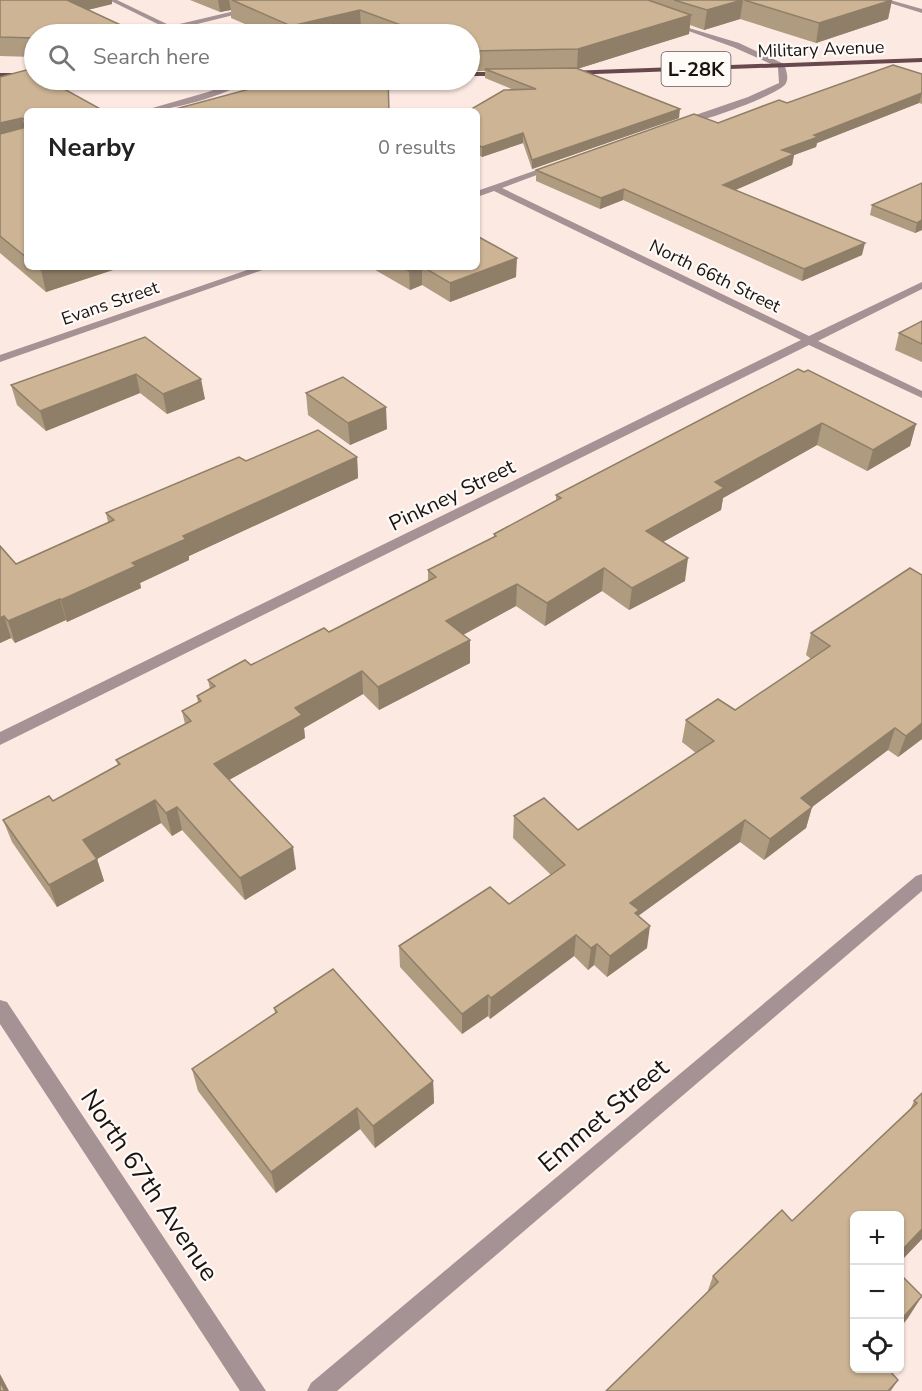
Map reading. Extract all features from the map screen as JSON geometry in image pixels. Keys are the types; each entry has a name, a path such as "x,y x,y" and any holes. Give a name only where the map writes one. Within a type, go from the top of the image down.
{"main road":[{"name":"Military Avenue","path":"560,73 922,60"},
{"path":"480,74 514,74"},
{"path":"0,75 24,75"}],"street":[{"path":"112,0 163,24"},
{"path":"188,24 291,0"},
{"path":"883,0 922,11"},
{"path":"657,19 736,45 781,66 783,81 774,89 669,127"},
{"path":"157,108 221,90"},
{"path":"480,193 560,165"},
{"name":"North 66th Street","path":"494,188 922,395"},
{"name":"Evans Street","path":"0,359 257,270"},
{"name":"Pinkney Street","path":"0,740 922,285"},
{"name":"Emmet Street","path":"319,1391 922,881"},
{"name":"North 67th Avenue","path":"0,1008 254,1391"}],"building":[{"path":"0,0 67,0 119,24 24,24 24,38 0,37"},
{"path":"232,0 648,0 691,15 578,49 480,51 480,24 398,24 360,10 300,24 286,24"},
{"path":"674,0 742,0 707,10"},
{"path":"744,0 892,0 819,23"},
{"path":"893,65 922,74 922,93 814,135 818,137 782,150 794,154 723,185 865,243 804,269 624,189 601,198 536,170 694,114 718,123 779,100 787,103"},
{"path":"576,68 680,109 532,160 523,133 480,146 480,108 473,108 504,90 536,89 485,69"},
{"path":"24,71 24,90 66,90 99,108 24,108 24,119 0,123 0,77"},
{"path":"246,90 388,90 389,108 179,108"},
{"path":"24,124 24,256 0,236 0,134 23,128"},
{"path":"922,183 922,220 917,223 872,205"},
{"path":"480,238 517,258 450,283 428,270 480,270"},
{"path":"922,321 922,344 899,333"},
{"path":"145,337 201,379 163,394 136,374 40,411 11,385"},
{"path":"798,369 804,372 808,370 916,424 873,450 822,423 715,482 724,488 646,531 688,558 632,588 604,568 547,603 517,584 446,621 470,640 378,687 362,671 295,708 302,715 214,764 293,847 240,878 177,807 166,813 155,800 83,840 97,859 49,885 3,820 49,796 53,801 120,764 116,760 191,721 182,711 201,701 197,696 215,686 208,680 245,660 251,665 324,628 329,632 436,577 428,570 496,536 494,534 561,498 556,495"},
{"path":"343,377 386,407 348,423 306,393"},
{"path":"318,430 357,457 183,536 186,539 132,563 136,566 61,600 8,621 4,616 0,618 0,546 16,564 114,520 106,513 239,457 246,461"},
{"path":"910,568 922,575 922,723 906,736 895,728 801,798 812,807 770,839 745,820 630,903 639,910 635,913 650,926 610,956 597,944 591,948 576,935 491,998 488,995 462,1014 399,946 490,887 509,904 565,865 514,816 544,798 578,830 714,741 686,720 718,699 735,710 830,646 811,633"},
{"path":"333,969 433,1081 373,1126 357,1108 271,1172 192,1069 277,1012 274,1008"},
{"path":"922,1093 922,1229 904,1248 904,1211 850,1211 850,1373 892,1373 898,1380 888,1391 606,1391 718,1282 713,1276 782,1210 792,1221 917,1103 914,1101"},
{"path":"904,1278 922,1296 904,1316"}]}
